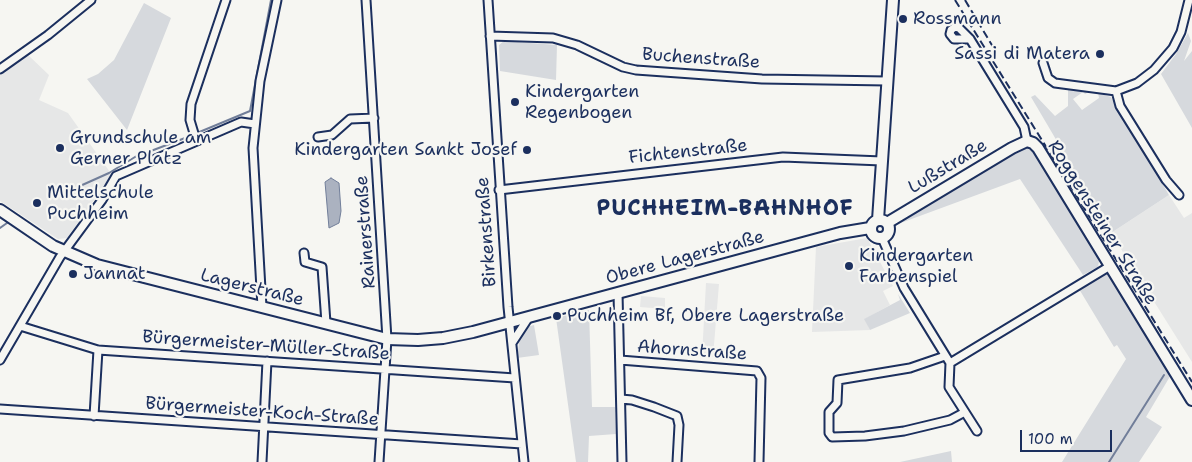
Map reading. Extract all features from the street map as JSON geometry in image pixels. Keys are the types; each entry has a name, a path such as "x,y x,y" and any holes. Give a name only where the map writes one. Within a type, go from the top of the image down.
{"street":[{"path":"0,70 48,35 91,0"},
{"path":"194,135 190,120 191,104 226,0"},
{"path":"262,307 252,164 260,81 277,0"},
{"name":"Rainerstraße","path":"366,0 387,338 379,462"},
{"name":"Birkenstraße","path":"488,0 509,322 524,462"},
{"path":"882,238 889,232 882,221 882,161 893,0"},
{"path":"1043,63 1048,78 1055,83 1116,91 1137,83 1148,76 1169,54 1181,32 1189,0"},
{"name":"Buchenstraße","path":"490,36 553,38 577,45 623,67 636,70 762,79 887,81"},
{"name":"Roggensteiner Straße","path":"970,39 1024,128 1027,141 1038,148 1192,400"},
{"path":"1116,91 1120,106 1166,180 1179,195"},
{"path":"318,137 332,135 350,119 374,118"},
{"path":"0,360 64,252 102,200 116,176 194,135 241,122 255,124"},
{"name":"Lußstraße","path":"882,221 1027,141"},
{"name":"Fichtenstraße","path":"499,190 782,157 882,161"},
{"name":"Lagerstraße","path":"0,210 64,252 97,265 387,338 418,340 443,338 509,322"},
{"path":"882,221 873,223 870,228 874,236 882,238"},
{"name":"Obere Lagerstraße","path":"509,322 840,233 870,228"},
{"path":"882,238 904,288 950,363 949,387 977,432"},
{"path":"304,253 305,262 322,267 326,323"},
{"path":"950,363 1110,266"},
{"path":"618,293 622,462"},
{"path":"511,344 529,317"},
{"name":"Bürgermeister-Müller-Straße","path":"20,326 98,350 514,378"},
{"path":"94,416 98,350"},
{"path":"945,356 910,368 838,380 837,403 830,412 829,433 832,437 904,431 950,420 965,412"},
{"name":"Ahornstraße","path":"620,360 757,371 760,374 760,462"},
{"path":"262,462 267,361"},
{"path":"622,400 647,404 670,411 676,416 678,426 677,462"},
{"name":"Bürgermeister-Koch-Straße","path":"0,409 380,436 522,444"}],"shaded area":[{"path":"144,3 171,18 127,130 87,79 98,74 114,60"},
{"path":"1188,33 1191,41 1184,61 1192,51 1192,128 1161,74 1176,54"},
{"path":"504,41 557,45 556,80 500,71 499,45"},
{"path":"27,54 49,75 39,100 68,113 112,175 67,238 58,239 0,201 0,75"},
{"path":"1068,90 1089,92 1085,94 1083,92 1073,99 1082,110 1099,98 1098,93 1111,97 1169,195 1111,233 1031,97 1035,95 1055,116 1068,106"},
{"path":"1022,147 1028,147 1036,153 1100,256 1098,267 1083,275 1020,179 898,224 898,222"},
{"path":"331,178 339,183 341,211 339,223 329,228 325,182"},
{"path":"1169,195 1184,218 1192,213 1192,362 1111,233"},
{"name":"Kindergarten Farbenspiel","path":"867,238 893,286 883,291 890,305 865,319 870,330 812,332 816,247"},
{"path":"1107,274 1113,277 1172,373 1146,417 1162,427 1139,462 1062,462 1126,359 1117,345 1114,347 1079,289 1101,275"},
{"path":"706,283 719,284 713,357 702,356"},
{"path":"898,294 910,313 870,330 864,319 900,300"},
{"path":"641,296 665,298 665,309 640,307"},
{"path":"589,310 592,407 615,407 616,434 589,436 588,462 576,462 556,318"},
{"path":"534,325 539,355 517,358 520,336 527,327"},
{"path":"951,451 952,462 900,462"}],"waterway":[{"path":"197,133 250,111 271,0"},
{"path":"80,186 109,173 135,157 193,135"},
{"path":"0,228 7,223"},
{"path":"1109,462 1164,375"}],"railway":[{"path":"955,0 1192,382"},
{"path":"965,0 996,52"}],"place":[{"name":"Rossmann","path":"903,19"},
{"name":"Sassi di Matera","path":"1100,54"},
{"name":"Kindergarten Regenbogen","path":"515,102"},
{"name":"Grundschule am Gerner Platz","path":"60,148"},
{"name":"Kindergarten Sankt Josef","path":"527,150"},
{"name":"Mittelschule Puchheim","path":"37,203"},
{"name":"Kindergarten Farbenspiel","path":"849,266"},
{"name":"Jannat","path":"73,274"},
{"name":"Puchheim Bf, Obere Lagerstraße","path":"557,316"}],"district":[{"name":"PUCHHEIM-BAHNHOF","path":"725,209"}]}
